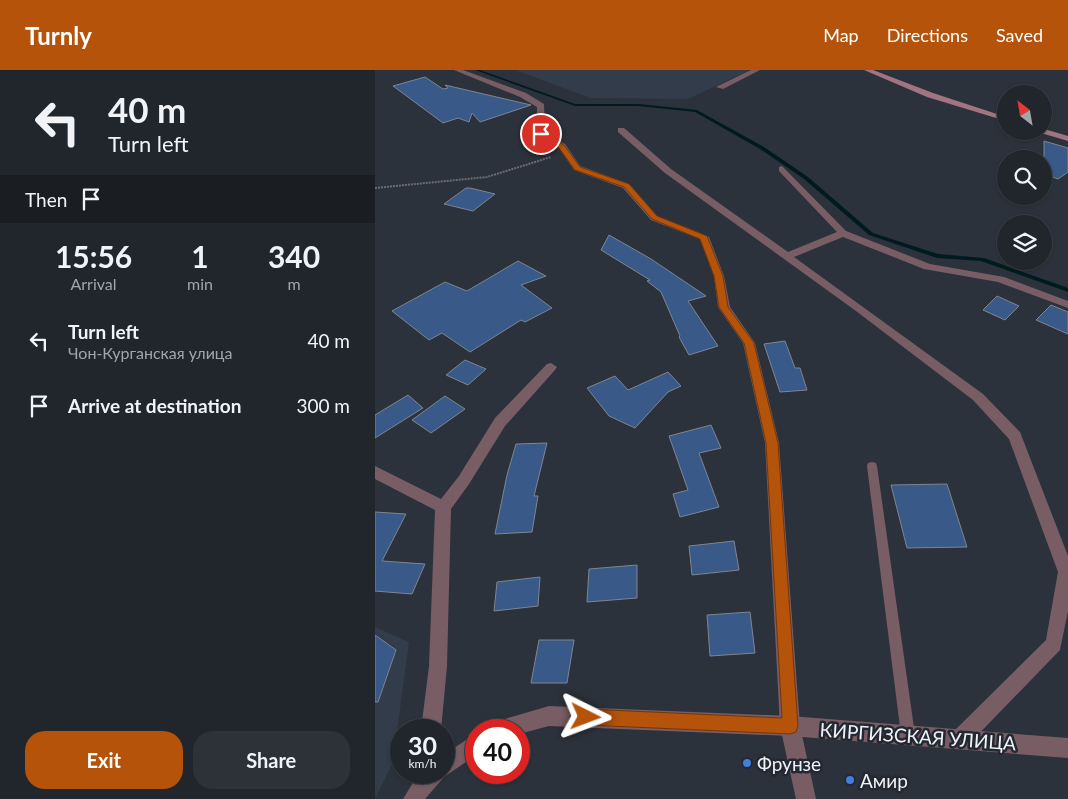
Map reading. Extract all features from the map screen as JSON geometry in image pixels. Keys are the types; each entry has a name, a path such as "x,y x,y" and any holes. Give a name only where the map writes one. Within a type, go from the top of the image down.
{"main road":[{"path":"867,70 930,94 997,116"},
{"path":"1053,134 1068,139"}],"street":[{"path":"457,70 523,95 541,106 541,134 562,146 577,168 626,186 654,218 704,237 719,276 723,307 749,343 772,443 790,726 806,799"},
{"path":"721,87 757,70"},
{"path":"621,130 668,171 978,397 1015,436 1067,572 1054,644 960,739"},
{"path":"782,169 843,233 928,267 1000,279 1068,305"},
{"path":"787,256 843,233"},
{"path":"432,719 437,666 443,507 464,480 500,422 551,367"},
{"path":"375,472 443,507"},
{"name":"КИРГИЗСКАЯ УЛИЦА","path":"530,722 549,716 790,726 1068,748"},
{"path":"413,799 424,784"}],"lane":[{"path":"872,466 908,736"}],"path":[{"path":"375,188 487,177 566,152"}],"shaded area":[{"path":"515,70 750,70 688,99 590,98"},
{"path":"375,627 409,642 399,719 390,719 390,768 375,799"}],"building":[{"path":"425,77 443,89 448,88 445,85 531,105 480,122 472,113 469,122 458,118 443,123 393,86"},
{"path":"1044,141 1068,148 1068,172 1058,179 1052,177 1052,150 1044,150"},
{"path":"466,188 495,194 473,211 444,204"},
{"path":"609,235 651,259 706,296 688,301 718,346 689,355 679,337 661,292 647,281 650,280 601,250"},
{"path":"518,261 546,276 521,285 552,308 525,322 521,320 470,352 442,333 429,340 392,311 445,282 467,291"},
{"path":"997,296 1019,306 1005,320 983,310"},
{"path":"1051,305 1068,312 1068,334 1036,320"},
{"path":"785,341 795,368 800,368 807,390 780,392 764,344"},
{"path":"465,360 486,369 468,385 446,375"},
{"path":"668,372 681,386 668,392 635,428 609,416 587,388 615,376 628,390"},
{"path":"408,395 423,408 375,438 375,415"},
{"path":"445,396 465,409 431,433 412,420"},
{"path":"711,425 721,448 699,453 719,507 680,517 673,494 688,490 669,436"},
{"path":"547,443 534,496 538,496 532,532 495,534 507,475 516,444"},
{"path":"947,484 967,547 907,548 891,485"},
{"path":"375,512 406,514 382,561 425,564 412,594 375,591"},
{"path":"734,541 739,570 692,575 689,546"},
{"path":"637,565 637,598 587,602 589,569"},
{"path":"540,577 538,606 494,611 497,582"},
{"path":"750,612 755,653 710,656 707,615"},
{"path":"375,635 396,650 378,702 375,702"},
{"path":"539,640 574,640 567,683 531,683"}],"waterway":[{"path":"477,70 575,105 639,105 696,111 762,148 806,178 871,234 937,256 982,259 1068,290"}],"place":[{"name":"Фрунзе","path":"747,763"},
{"name":"Амир","path":"850,780"}],"route":[{"path":"541,134 562,146 577,168 626,186 654,218 704,237 719,276 723,307 749,343 772,443 790,726 586,717"}]}
